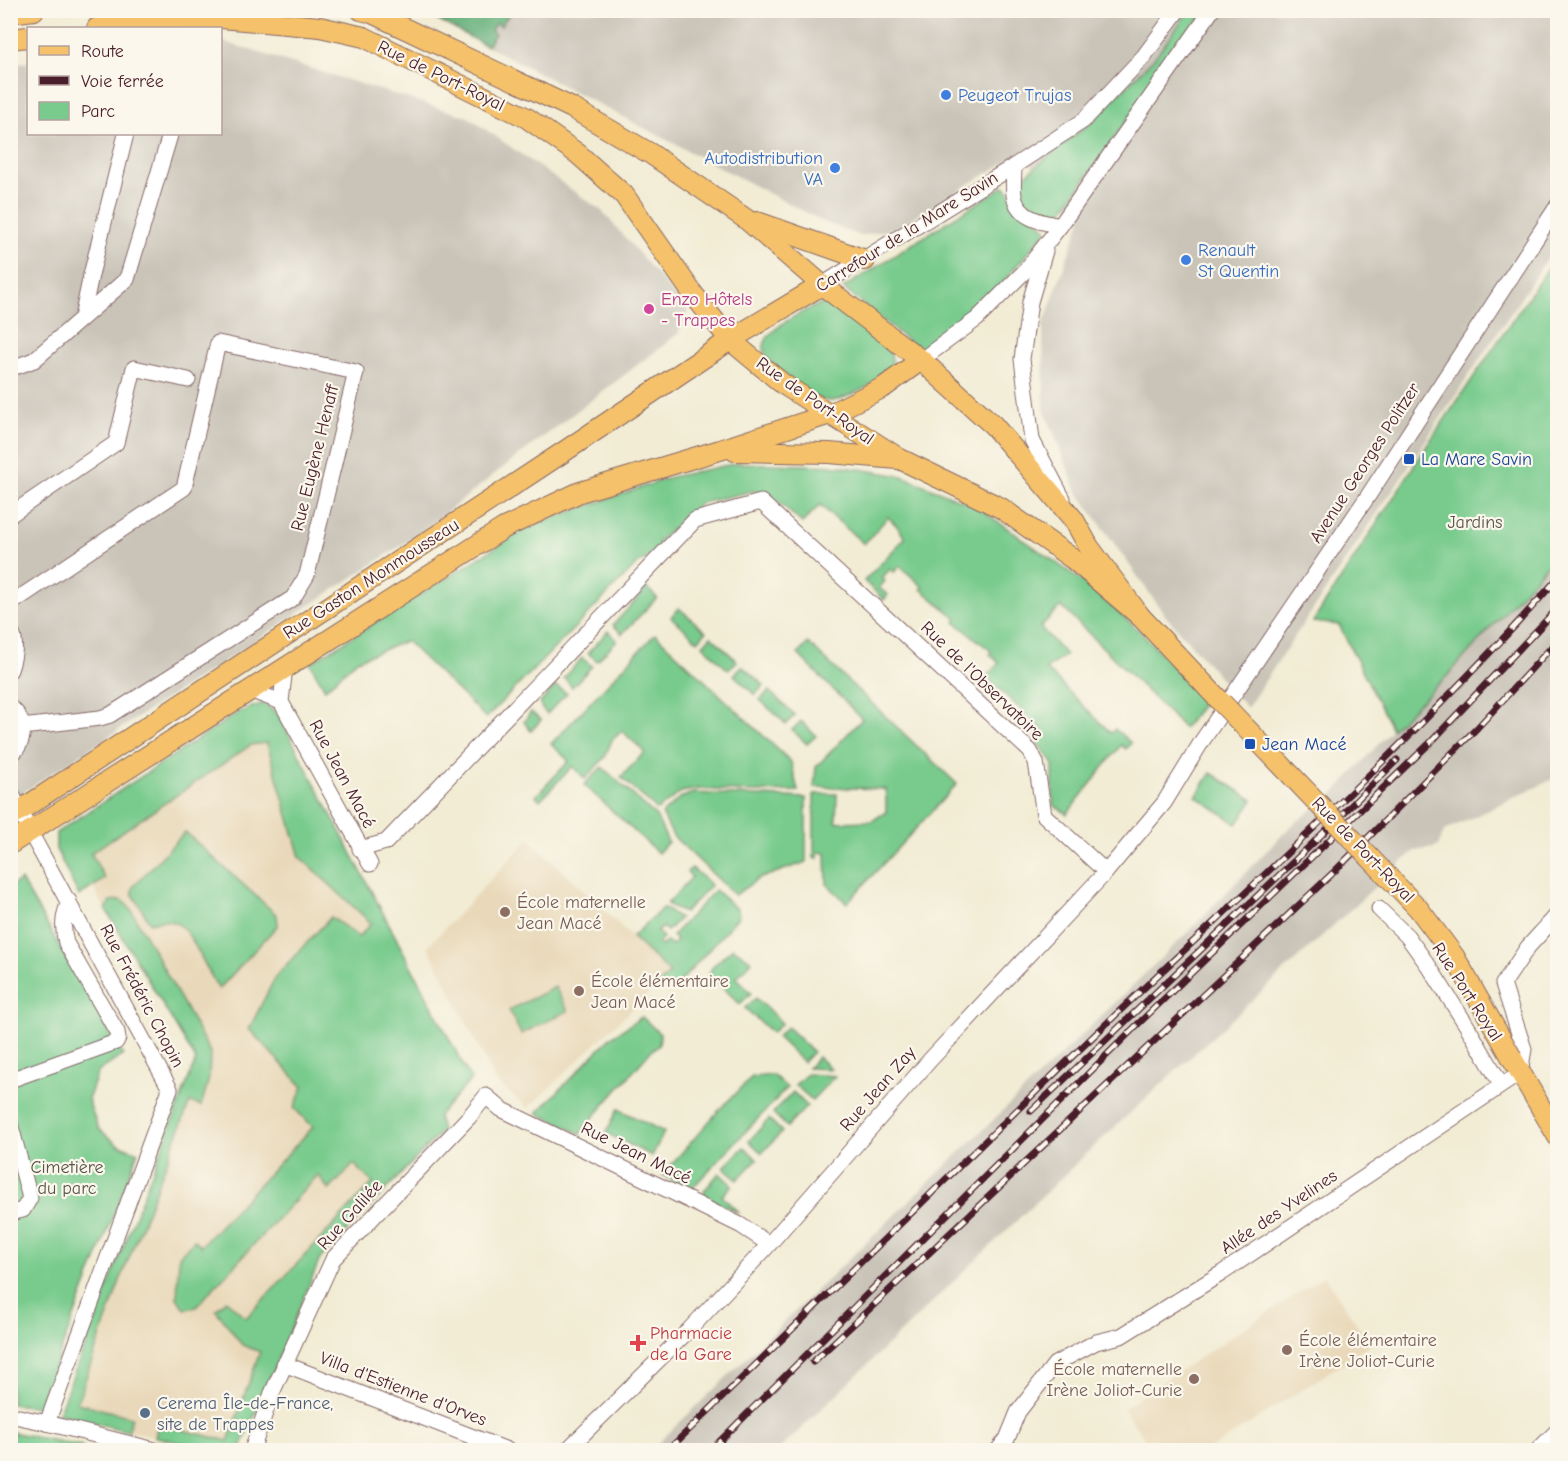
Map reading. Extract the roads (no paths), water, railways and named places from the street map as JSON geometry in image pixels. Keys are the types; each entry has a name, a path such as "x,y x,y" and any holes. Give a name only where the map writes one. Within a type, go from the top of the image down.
{"main road":[{"path":"10,13 34,10"},
{"name":"Rue de Port-Royal","path":"361,10 572,108 651,154 746,219 822,285 921,360 993,425 1074,520 1089,547 1140,616"},
{"name":"Rue de Port-Royal","path":"106,27 221,18 320,27 363,37 527,117 578,154 624,195 693,294 730,340 783,384 900,459 1001,508 1073,559 1140,616 1418,908 1454,956 1557,1137"},
{"path":"10,39 27,37"},
{"path":"746,219 865,260"},
{"name":"Carrefour de la Mare Savin","path":"730,340 822,285"},
{"name":"Rue Gaston Monmousseau","path":"16,813 566,452 730,340"},
{"path":"720,450 830,414 884,387 921,360"},
{"path":"720,450 829,453 900,459"},
{"name":"Rue Gaston Monmousseau","path":"10,844 504,528 580,492 720,450"},
{"name":"Rue de Port-Royal","path":"1544,1117 1557,1148"}],"street":[{"name":"Carrefour de la Mare Savin","path":"822,285 1083,121 1144,56 1178,10"},
{"path":"921,360 976,319 1025,272 1212,10"},
{"path":"82,318 126,135"},
{"path":"10,365 18,366 34,360 127,279 170,135"},
{"path":"1014,166 1016,200 1023,212 1033,220 1060,226"},
{"name":"Avenue Georges Politzer","path":"1202,741 1366,499 1557,205"},
{"path":"1047,242 1030,302 1022,358 1032,440 1074,520"},
{"name":"Rue Eugène Henaff","path":"10,604 184,488 218,343 356,372 307,575 293,598 110,715 22,727"},
{"path":"10,515 116,443 134,368 188,380"},
{"name":"Rue de l'Observatoire","path":"360,849 386,842 695,519 761,502 1030,751 1036,762 1044,815 1106,872"},
{"path":"10,630 14,635 14,657 10,670"},
{"path":"250,690 281,702 285,667"},
{"name":"Rue Jean Macé","path":"281,702 370,864"},
{"path":"10,707 20,718 22,727 20,744 10,756"},
{"name":"Rue Jean Zay","path":"567,1450 689,1330 769,1245 930,1060 1106,872 1164,803 1202,741"},
{"name":"Rue Frédéric Chopin","path":"10,790 16,813 30,832 69,901 170,1089 47,1423"},
{"path":"10,1080 116,1042 118,1038 117,1032 66,943 62,930 63,917 69,901"},
{"name":"Rue Port Royal","path":"1379,909 1407,936 1430,968 1501,1084"},
{"path":"1501,1084 1516,1065 1524,1049 1503,984 1528,947 1557,914"},
{"name":"Allée des Yvelines","path":"998,1450 1007,1440 1018,1412 1055,1364 1096,1342 1121,1336 1222,1273 1501,1084"},
{"name":"Rue Jean Macé","path":"486,1096 501,1109 740,1225 769,1245"},
{"name":"Rue Galilée","path":"252,1450 284,1364 333,1259 469,1117 486,1096"},
{"path":"10,1123 30,1198 23,1209 10,1213"},
{"name":"Villa d'Estienne d'Orves","path":"284,1364 507,1450"},
{"path":"10,1415 155,1450"},
{"path":"1538,1450 1557,1430"}],"railway":[{"path":"668,1450 1068,1060 1401,743 1455,689 1558,578"},
{"path":"711,1450 1137,1025 1431,742 1558,608"},
{"path":"813,1362 1335,871 1477,728 1558,640"},
{"path":"1031,1111 1310,846 1397,760"}],"place":[{"name":"Peugeot Trujas","path":"946,95"},
{"name":"Autodistribution VA","path":"835,168"},
{"name":"Renault St Quentin","path":"1186,260"},
{"name":"Enzo Hôtels - Trappes","path":"649,309"},
{"name":"La Mare Savin","path":"1409,459"},
{"name":"Jean Macé","path":"1250,744"},
{"name":"École maternelle Jean Macé","path":"505,912"},
{"name":"École élémentaire Jean Macé","path":"579,991"},
{"name":"Pharmacie de la Gare","path":"638,1343"},
{"name":"École élémentaire Irène Joliot-Curie","path":"1287,1350"},
{"name":"École maternelle Irène Joliot-Curie","path":"1194,1379"},
{"name":"Cerema Île-de-France, site de Trappes","path":"145,1413"}],"park label":[{"name":"Jardins","path":"1475,522"},
{"name":"Cimetière du parc","path":"67,1177"}]}
